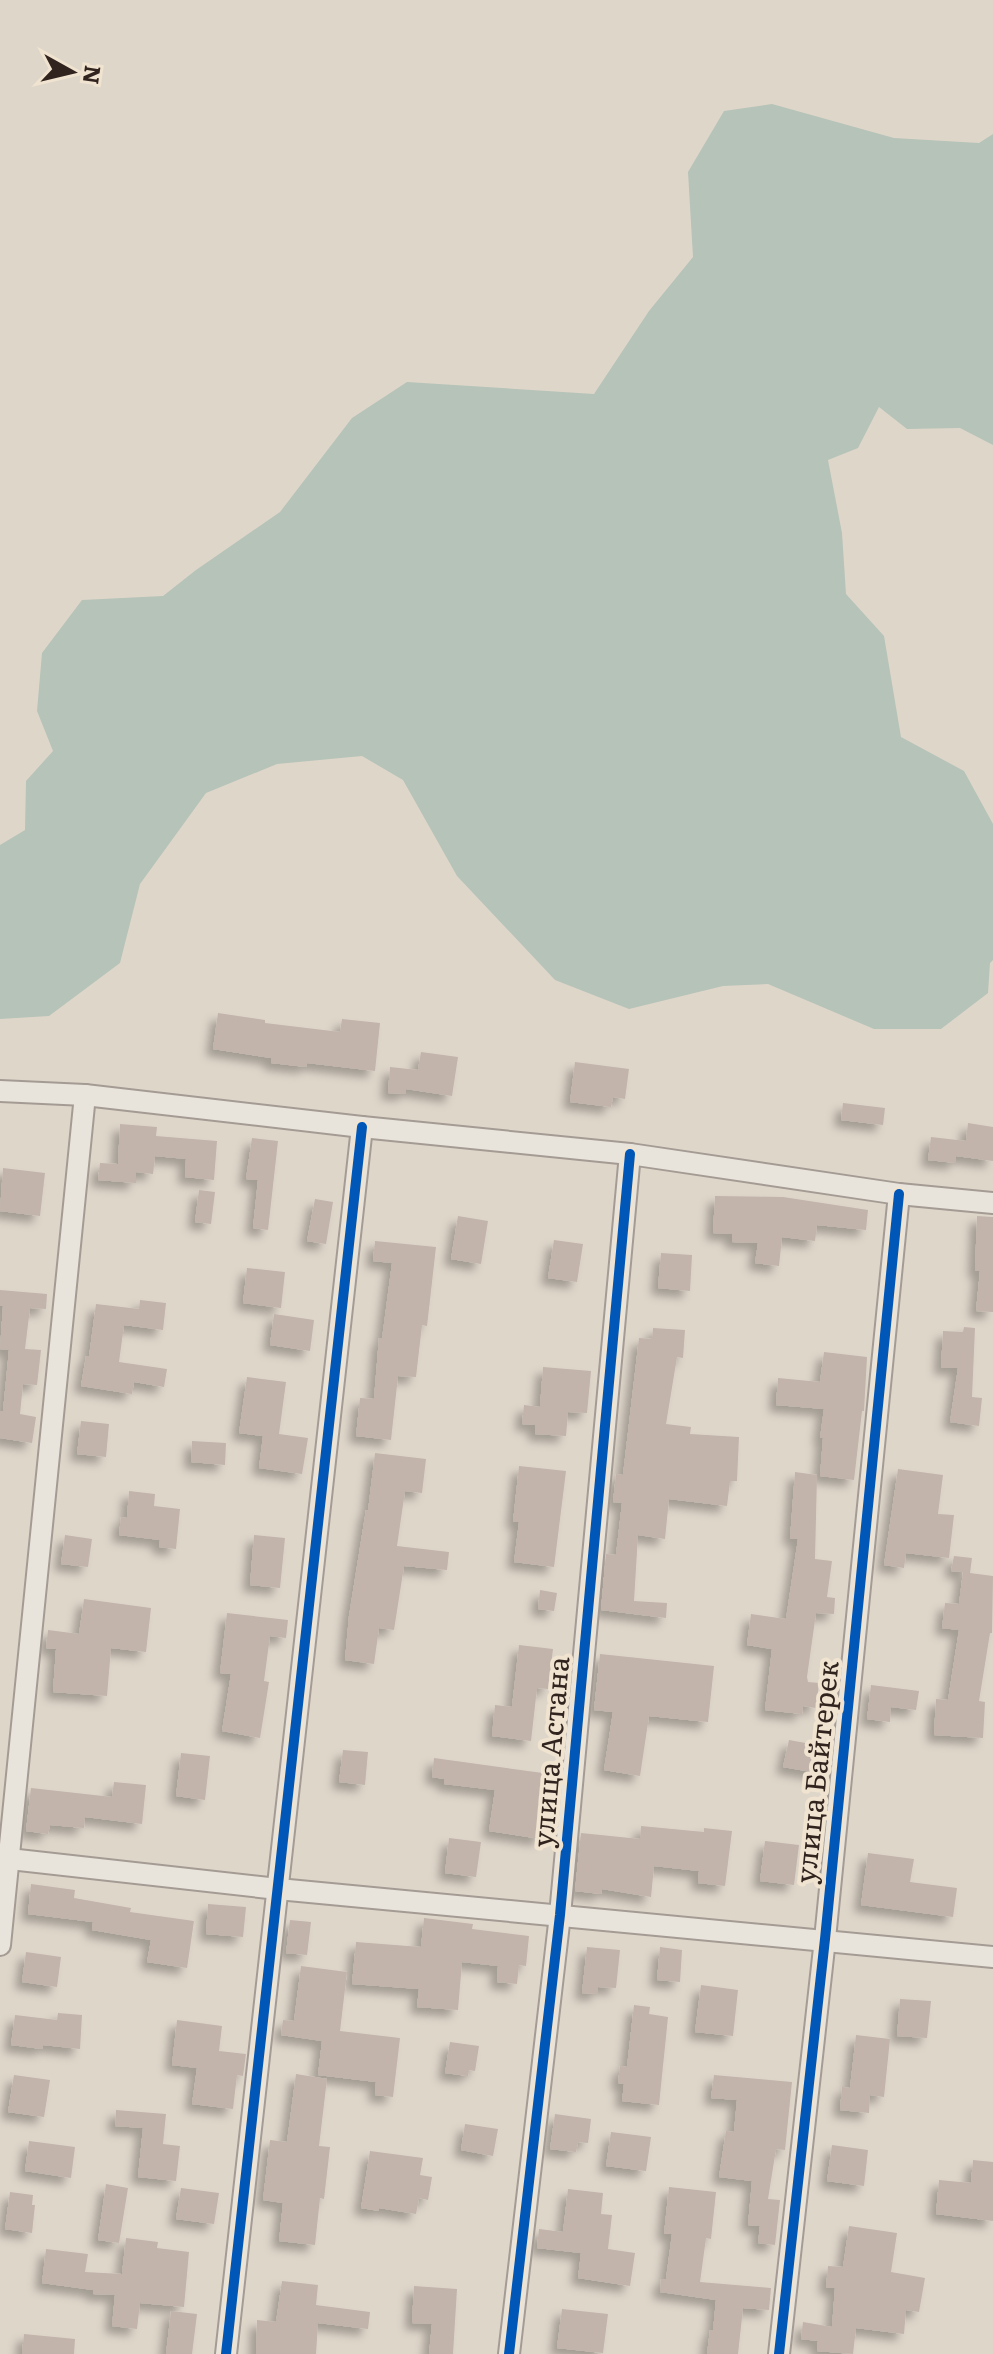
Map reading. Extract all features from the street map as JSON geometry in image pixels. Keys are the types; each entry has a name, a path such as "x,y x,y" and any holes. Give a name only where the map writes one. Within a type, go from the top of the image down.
{"street":[{"path":"0,1091 85,1095 630,1154 899,1194 993,1203"},
{"path":"0,1945 5,1858 85,1095"},
{"path":"226,2354 362,1127"},
{"name":"улица Астана","path":"509,2354 560,1915 630,1154"},
{"name":"улица Байтерек","path":"779,2354 825,1939 899,1194"},
{"path":"5,1858 278,1889 993,1957"}],"shaded area":[{"path":"772,104 894,138 979,143 993,134 993,445 960,428 907,429 879,407 858,448 828,460 842,533 846,594 884,636 901,737 964,771 993,824 993,960 990,963 988,993 941,1029 874,1029 768,984 723,986 629,1009 555,980 457,876 403,780 362,756 277,764 206,793 140,884 120,963 49,1016 0,1019 0,845 25,830 26,781 53,751 37,711 42,653 82,600 163,596 280,512 352,418 407,382 594,394 649,311 693,257 688,172 724,111"}],"building":[{"path":"218,1013 265,1020 265,1023 340,1032 342,1019 380,1023 375,1071 307,1063 306,1067 271,1063 271,1058 213,1049"},
{"path":"421,1052 458,1057 452,1096 406,1089 406,1094 388,1093 390,1067 418,1070"},
{"path":"575,1062 629,1069 625,1099 613,1097 611,1107 570,1102"},
{"path":"843,1103 885,1108 883,1125 841,1120"},
{"path":"968,1123 993,1127 993,1161 956,1156 956,1163 928,1160 931,1137 966,1141"},
{"path":"120,1124 157,1127 156,1136 217,1141 214,1180 185,1177 186,1159 155,1156 153,1174 136,1172 136,1183 98,1180 100,1163 118,1164"},
{"path":"252,1138 278,1141 268,1230 253,1228 258,1180 246,1179"},
{"path":"3,1168 45,1173 40,1216 0,1211"},
{"path":"199,1190 215,1192 211,1224 195,1222"},
{"path":"715,1196 783,1197 868,1210 866,1230 817,1225 815,1241 782,1237 779,1266 755,1263 758,1243 732,1242 732,1234 713,1233"},
{"path":"315,1199 333,1202 326,1244 307,1241"},
{"path":"458,1216 488,1221 481,1264 451,1259"},
{"path":"977,1216 993,1217 993,1312 976,1311 980,1271 975,1271"},
{"path":"554,1240 583,1244 577,1282 548,1278"},
{"path":"375,1241 436,1247 427,1326 422,1325 416,1377 398,1376 391,1440 356,1436 360,1398 374,1399 379,1338 382,1339 392,1263 373,1261"},
{"path":"661,1253 692,1255 690,1291 658,1288"},
{"path":"247,1268 285,1272 281,1308 243,1303"},
{"path":"0,1290 47,1294 46,1309 30,1308 25,1349 41,1350 37,1385 23,1384 20,1414 36,1417 32,1443 0,1438 0,1411 3,1411 9,1350 0,1349 3,1306 0,1306"},
{"path":"140,1300 166,1303 163,1330 124,1325 119,1362 167,1369 164,1387 134,1382 132,1394 81,1386 86,1356 89,1357 96,1304 139,1309"},
{"path":"274,1314 314,1320 310,1351 270,1345"},
{"path":"964,1327 975,1328 972,1397 982,1398 979,1426 950,1422 958,1368 941,1368 943,1331 963,1332"},
{"path":"653,1328 685,1330 683,1358 677,1357 666,1424 691,1427 690,1434 739,1437 737,1481 730,1481 727,1506 669,1499 665,1539 638,1535 634,1601 667,1603 666,1618 601,1610 606,1554 616,1555 622,1503 613,1502 616,1474 623,1475 639,1338 652,1339"},
{"path":"824,1352 867,1357 864,1411 854,1480 820,1476 824,1409 776,1405 778,1378 820,1382"},
{"path":"543,1367 591,1371 587,1413 568,1412 566,1436 535,1434 535,1425 522,1424 524,1405 540,1407"},
{"path":"247,1377 286,1382 279,1434 308,1438 302,1474 259,1468 263,1436 239,1433"},
{"path":"81,1421 109,1424 106,1457 77,1454"},
{"path":"192,1441 226,1443 225,1465 191,1462"},
{"path":"375,1453 426,1459 422,1493 405,1491 397,1546 449,1552 447,1570 404,1566 394,1630 379,1628 374,1664 345,1660"},
{"path":"519,1466 566,1471 554,1567 514,1562 519,1522 513,1522"},
{"path":"898,1469 943,1475 938,1514 954,1515 949,1558 906,1553 904,1568 884,1565"},
{"path":"795,1472 817,1475 815,1559 832,1561 827,1597 835,1598 834,1614 816,1613 807,1677 808,1682 819,1683 816,1708 803,1706 802,1714 765,1710 772,1649 747,1645 751,1614 786,1619 798,1539 790,1539"},
{"path":"129,1491 155,1494 154,1506 180,1509 176,1549 159,1547 160,1540 119,1535 121,1517 127,1518"},
{"path":"65,1535 92,1539 88,1567 61,1564"},
{"path":"254,1535 285,1538 280,1588 250,1585"},
{"path":"954,1556 972,1558 970,1573 993,1576 992,1633 979,1701 985,1702 983,1738 934,1735 936,1699 948,1700 959,1630 942,1628 945,1603 959,1604 963,1572 951,1571"},
{"path":"540,1590 557,1593 554,1611 538,1609"},
{"path":"84,1599 151,1608 146,1652 111,1648 107,1696 53,1692 56,1649 46,1648 48,1630 79,1634"},
{"path":"227,1613 288,1620 286,1638 270,1636 264,1681 269,1682 260,1738 222,1731 231,1674 220,1673"},
{"path":"519,1645 553,1649 548,1689 537,1688 531,1741 492,1736 495,1705 512,1707"},
{"path":"600,1654 714,1666 708,1722 649,1716 640,1776 604,1770 613,1712 594,1710"},
{"path":"871,1685 919,1691 916,1710 891,1707 890,1722 867,1719"},
{"path":"789,1740 822,1746 817,1773 783,1767"},
{"path":"343,1750 368,1752 365,1785 339,1782"},
{"path":"181,1753 210,1756 205,1800 176,1796"},
{"path":"434,1758 550,1774 541,1839 489,1831 495,1790 444,1784 444,1779 432,1777"},
{"path":"114,1782 146,1785 142,1824 85,1817 84,1828 50,1825 48,1834 26,1831 31,1788 112,1797"},
{"path":"641,1826 704,1832 704,1828 732,1831 725,1886 698,1883 699,1871 654,1866 651,1897 602,1889 601,1894 575,1891 581,1833 640,1839"},
{"path":"449,1838 481,1842 476,1877 445,1873"},
{"path":"765,1841 799,1845 794,1885 760,1881"},
{"path":"868,1853 914,1859 910,1882 957,1888 953,1917 861,1905"},
{"path":"31,1884 75,1890 74,1898 131,1908 130,1912 194,1921 187,1968 147,1962 151,1940 92,1930 93,1922 28,1914"},
{"path":"208,1904 246,1907 243,1937 206,1934"},
{"path":"424,1918 473,1924 472,1929 529,1936 526,1966 519,1965 517,1984 497,1982 498,1966 462,1962 458,2010 417,2007 419,1989 352,1984 356,1942 421,1947"},
{"path":"290,1920 311,1922 307,1955 286,1953"},
{"path":"587,1947 620,1950 616,1988 598,1987 598,1994 582,1993"},
{"path":"660,1947 682,1950 680,1982 657,1980"},
{"path":"26,1952 61,1957 57,1987 22,1982"},
{"path":"301,1966 347,1972 340,2031 400,2038 393,2097 375,2095 376,2082 318,2075 322,2041 281,2035 283,2020 294,2021"},
{"path":"701,1985 738,1990 733,2036 695,2032"},
{"path":"900,1999 931,2001 927,2038 897,2036"},
{"path":"634,2005 650,2007 649,2014 668,2017 659,2105 622,2101 624,2084 618,2083 620,2066 627,2067"},
{"path":"58,2013 82,2015 80,2049 11,2045 15,2015 57,2020"},
{"path":"177,2020 222,2026 219,2051 246,2054 243,2076 237,2075 233,2109 192,2104 197,2068 172,2065"},
{"path":"856,2035 890,2039 884,2097 870,2095 869,2113 840,2110 842,2087 850,2088"},
{"path":"450,2042 479,2046 475,2071 469,2070 468,2076 445,2073"},
{"path":"296,2074 327,2079 319,2146 330,2147 315,2245 279,2241 283,2203 263,2200 270,2140 287,2142"},
{"path":"14,2075 50,2080 44,2117 8,2112"},
{"path":"714,2075 792,2082 785,2150 776,2149 768,2199 780,2200 775,2245 758,2243 760,2226 748,2225 752,2181 719,2177 726,2131 734,2132 737,2100 711,2098"},
{"path":"116,2110 166,2114 163,2144 180,2146 176,2181 138,2177 143,2128 115,2126"},
{"path":"555,2114 591,2119 588,2143 578,2142 576,2152 550,2149"},
{"path":"465,2124 498,2129 493,2156 461,2150"},
{"path":"611,2132 651,2137 646,2171 606,2166"},
{"path":"29,2141 75,2147 71,2178 25,2171"},
{"path":"832,2145 868,2150 864,2186 827,2181"},
{"path":"370,2151 423,2158 420,2175 432,2177 428,2200 419,2198 416,2214 361,2208"},
{"path":"973,2160 993,2162 993,2221 936,2214 939,2180 971,2183"},
{"path":"106,2184 128,2188 119,2243 98,2240"},
{"path":"669,2187 716,2192 711,2239 706,2238 700,2282 771,2288 769,2310 743,2308 738,2354 707,2354 716,2300 660,2292 661,2279 666,2279 672,2234 664,2234"},
{"path":"181,2188 219,2193 214,2224 176,2219"},
{"path":"568,2189 603,2193 601,2214 612,2215 608,2249 635,2253 630,2286 578,2278 581,2253 537,2248 539,2229 563,2232"},
{"path":"10,2192 33,2195 32,2233 5,2229"},
{"path":"849,2226 897,2233 891,2272 925,2278 919,2312 906,2310 904,2334 856,2328 853,2354 817,2351 818,2341 801,2339 803,2322 832,2327 835,2288 826,2288 828,2266 843,2267"},
{"path":"126,2238 158,2242 157,2248 189,2252 184,2307 140,2303 137,2329 112,2326 115,2295 93,2294 93,2290 42,2283 46,2249 88,2254 85,2272 122,2274"},
{"path":"282,2281 318,2285 316,2305 370,2312 368,2329 318,2323 316,2354 256,2354 257,2320 276,2322"},
{"path":"414,2286 457,2289 453,2354 429,2354 432,2324 412,2323"},
{"path":"562,2309 608,2314 603,2353 557,2348"},
{"path":"171,2311 197,2314 192,2354 166,2354"},
{"path":"24,2334 75,2339 74,2354 22,2354"}],"cycle path":[{"path":"226,2354 362,1127"},
{"path":"509,2354 560,1915 630,1154"},
{"path":"779,2354 825,1939 899,1194"}]}
